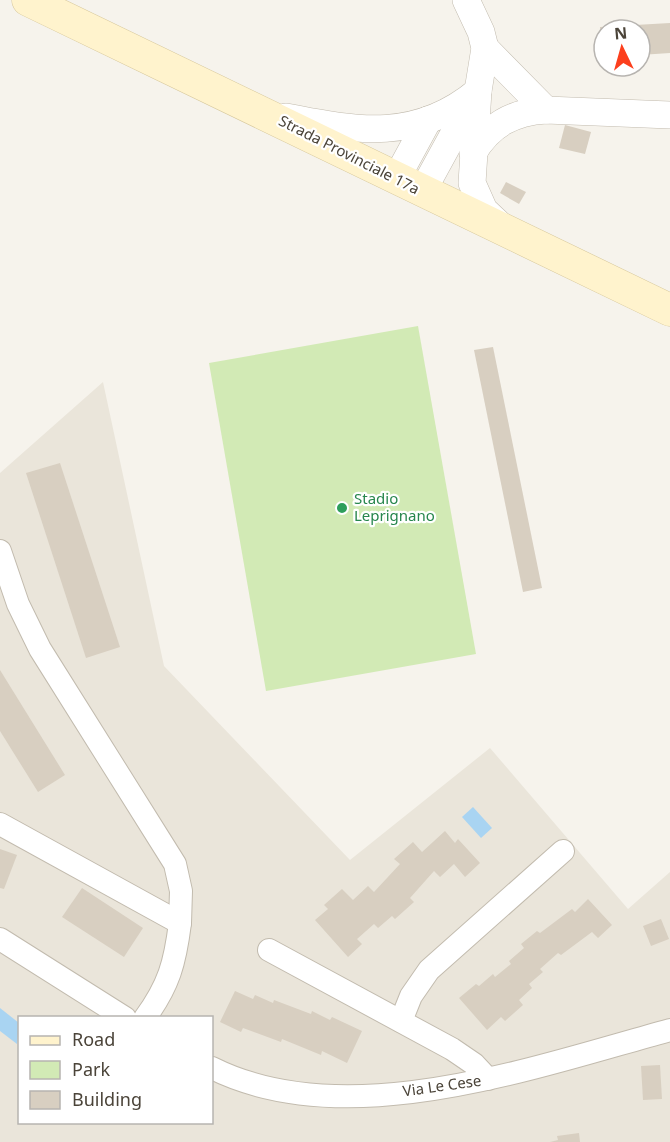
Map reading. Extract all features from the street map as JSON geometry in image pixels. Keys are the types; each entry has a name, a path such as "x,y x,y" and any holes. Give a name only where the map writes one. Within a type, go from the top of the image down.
{"main road":[{"name":"Strada Provinciale 17a","path":"28,0 264,112 409,186 670,310"}],"street":[{"path":"466,0 481,32 485,48 478,91 471,172 478,202 507,232"},
{"path":"485,48 546,110"},
{"path":"264,112 362,130 394,129 428,120 460,106 478,91"},
{"path":"409,186 478,91"},
{"path":"473,153 486,134 502,122 526,112 546,110 670,116"},
{"path":"409,186 428,120"},
{"path":"2,562 23,615 43,654 175,864 181,891 180,924 172,972 163,991 145,1016"},
{"path":"0,824 180,924"},
{"path":"400,1021 411,996 429,970 563,851"},
{"path":"0,939 122,1016"},
{"path":"268,950 461,1054 488,1079"},
{"name":"Via Le Cese","path":"213,1068 277,1091 330,1097 384,1094 488,1079 670,1030"}],"shaded area":[{"path":"103,382 164,666 350,860 490,748 628,909 670,872 670,1142 0,1142 0,473"}],"green space":[{"name":"Stadio Leprignano","path":"418,326 476,654 266,691 209,363"}],"water":[{"path":"473,807 492,828 481,838 462,817"},
{"path":"0,1008 18,1022 17,1044 0,1031"}],"building":[{"path":"670,23 670,53 652,54 652,24"},
{"path":"565,125 591,132 585,154 559,148"},
{"path":"506,182 526,192 519,204 500,193"},
{"path":"493,347 542,588 523,592 474,350"},
{"path":"60,463 120,647 86,658 26,473"},
{"path":"0,670 65,775 38,792 0,731"},
{"path":"445,831 455,843 458,839 480,863 465,877 454,864 440,877 434,871 410,898 414,902 395,919 392,916 378,928 374,924 357,939 362,944 348,957 315,920 328,909 324,905 342,889 353,900 368,886 374,892 400,864 394,859 413,842 422,852"},
{"path":"0,849 17,855 4,889 0,888"},
{"path":"82,888 143,928 124,957 62,917"},
{"path":"588,899 612,925 598,938 592,932 561,955 558,953 540,969 543,972 529,984 532,988 519,1000 523,1005 505,1021 501,1017 487,1030 459,998 476,984 479,986 493,974 495,977 511,964 509,961 524,948 521,944 537,931 540,933 572,909 575,912"},
{"path":"661,919 669,939 651,946 643,926"},
{"path":"235,991 253,999 255,995 311,1014 312,1011 330,1020 332,1017 362,1031 347,1063 322,1051 321,1055 282,1039 281,1042 243,1028 241,1032 220,1022"},
{"path":"660,1065 662,1099 643,1100 641,1066"},
{"path":"579,1133 580,1142 550,1142 558,1140 557,1136"}],"place":[{"name":"Stadio Leprignano","path":"342,508"}]}
